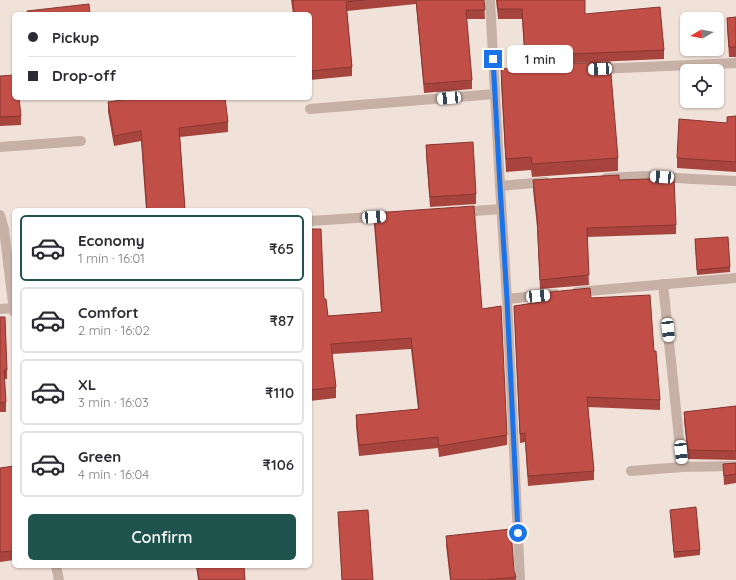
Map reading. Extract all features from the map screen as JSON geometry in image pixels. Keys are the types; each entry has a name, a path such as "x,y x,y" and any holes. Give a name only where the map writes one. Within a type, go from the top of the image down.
{"street":[{"path":"490,0 498,73 495,94 507,299 520,580"},
{"path":"588,69 736,63"},
{"path":"310,109 495,94"},
{"path":"0,147 81,141"},
{"path":"595,179 646,176 736,181"},
{"path":"500,186 558,181"},
{"path":"453,212 501,209"},
{"path":"0,215 4,229 12,294"},
{"path":"312,221 398,216"},
{"path":"4,229 12,229"},
{"path":"507,299 736,278"},
{"path":"663,284 682,467"},
{"path":"0,309 12,310"},
{"path":"631,472 682,467 736,466"},
{"path":"56,568 59,580"}],"building":[{"path":"293,0 364,0 346,2 352,67 312,71 312,12 294,12"},
{"path":"416,0 484,0 485,10 466,10 472,80 424,84"},
{"path":"497,0 585,0 585,14 660,7 664,50 525,56 522,9 498,9"},
{"path":"89,4 90,12 27,12"},
{"path":"736,17 736,47 729,47 727,18"},
{"path":"610,62 618,158 532,164 531,157 506,159 501,69 525,67 525,65"},
{"path":"12,75 12,100 19,100 21,116 0,117 0,76"},
{"path":"122,100 225,100 228,122 179,128 185,208 147,208 141,131 114,136 108,102"},
{"path":"736,116 736,162 677,158 679,119 727,123 727,117"},
{"path":"473,142 476,194 430,197 426,145"},
{"path":"619,175 619,180 674,178 676,225 587,228 589,275 540,280 537,216 533,180"},
{"path":"474,206 482,309 501,306 507,435 439,446 438,437 359,445 356,415 419,409 411,338 331,344 336,387 312,390 312,229 321,229 324,299 326,299 328,316 382,312 374,213"},
{"path":"728,237 730,267 697,270 695,239"},
{"path":"590,288 591,298 650,295 654,351 656,351 660,400 587,397 594,471 528,476 525,433 520,434 514,306 541,302 541,293"},
{"path":"0,317 5,317 7,370 4,370 6,402 0,403"},
{"path":"736,406 736,451 688,450 684,412"},
{"path":"736,463 736,474 724,476 723,464"},
{"path":"12,466 12,551 0,552 0,468"},
{"path":"696,507 700,550 674,552 670,510"},
{"path":"368,510 373,580 342,580 338,512"},
{"path":"511,529 514,571 516,577 486,580 451,580 446,536"},
{"path":"197,568 244,568 245,580 199,580"}],"route":[{"path":"493,59 507,299 518,533"}]}
